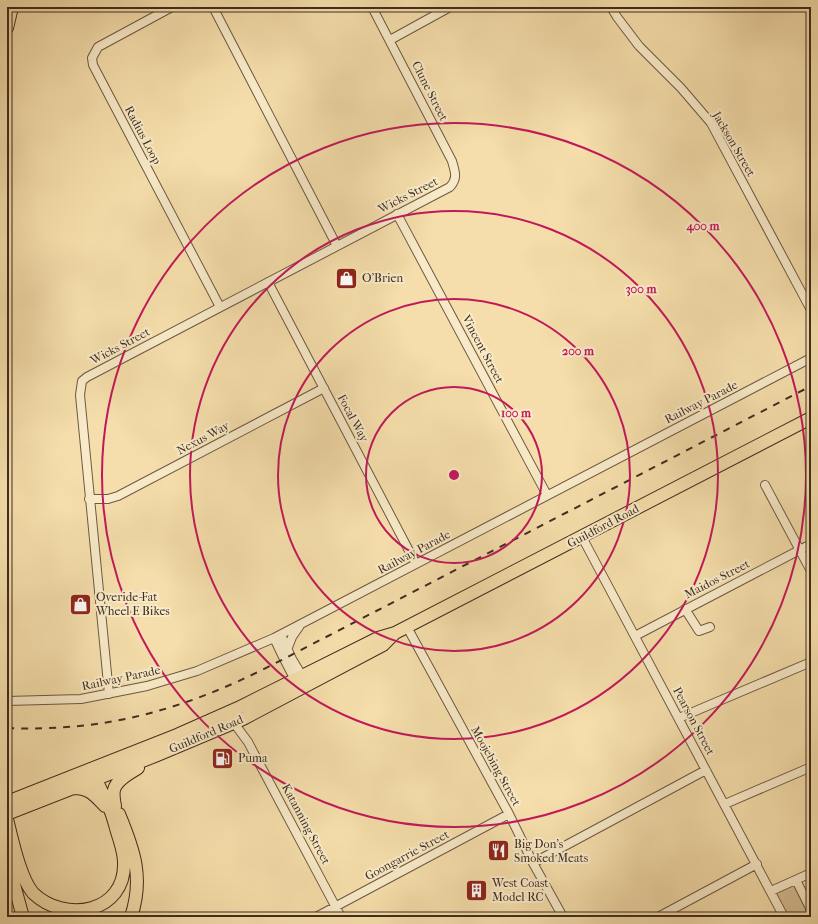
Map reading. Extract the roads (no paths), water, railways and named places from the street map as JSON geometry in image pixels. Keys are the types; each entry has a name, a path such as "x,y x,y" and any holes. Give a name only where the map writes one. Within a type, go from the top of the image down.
{"highway":[{"path":"7,24 11,7"},
{"path":"7,28 11,7"},
{"name":"Guildford Road","path":"7,802 155,756 301,683 383,646 395,633 811,418"},
{"name":"Guildford Road","path":"7,814 73,788 97,773 177,735 235,715"},
{"path":"7,819 10,834 24,877 33,893 44,904 64,913 85,913 95,910 111,899 119,886 123,874 124,861 113,808 114,790 116,785 121,780 155,756"},
{"path":"97,773 130,840 137,871 136,893 131,917"},
{"path":"73,788 83,788 90,791 113,808"},
{"path":"7,859 23,917"}],"street":[{"name":"Radius Loop","path":"172,7 103,44 98,48 92,58 93,65 220,307"},
{"path":"213,7 337,246"},
{"name":"Clune Street","path":"372,7 452,161 456,178 450,187"},
{"path":"390,40 450,7"},
{"name":"Jackson Street","path":"611,7 639,46 681,88 711,123 811,310"},
{"name":"Wicks Street","path":"109,694 80,395 82,381 94,373 450,187"},
{"name":"Vincent Street","path":"397,214 547,495"},
{"name":"Focal Way","path":"268,282 416,564"},
{"name":"Railway Parade","path":"7,702 81,699 147,686 197,671 278,637 811,358"},
{"name":"Nexus Way","path":"89,499 108,499 118,496 324,388"},
{"path":"766,485 811,571"},
{"name":"Pearson Street","path":"582,537 784,917"},
{"name":"Maidos Street","path":"635,636 811,544"},
{"path":"685,609 699,631 710,627"},
{"path":"287,650 292,637 301,624"},
{"name":"Moojebing Street","path":"407,627 509,814 533,863 563,917"},
{"path":"278,637 287,650 301,683"},
{"path":"278,637 284,659 301,683"},
{"path":"679,718 811,662"},
{"name":"Katanning Street","path":"235,715 342,917"},
{"path":"725,804 811,767"},
{"path":"533,863 706,770"},
{"name":"Goongarrie Street","path":"316,917 509,814"},
{"path":"658,917 757,864"},
{"path":"771,891 811,873"},
{"path":"796,880 811,910"}],"railway":[{"path":"7,728 43,728 110,722 143,715 206,695 270,666 811,386"}],"place":[{"name":"O’Brien","path":"346,278"},
{"name":"Overide-Fat Wheel E Bikes","path":"80,604"},
{"name":"Puma","path":"222,758"},
{"name":"Big Don's Smoked Meats","path":"498,851"},
{"name":"West Coast Model RC","path":"476,890"}]}
